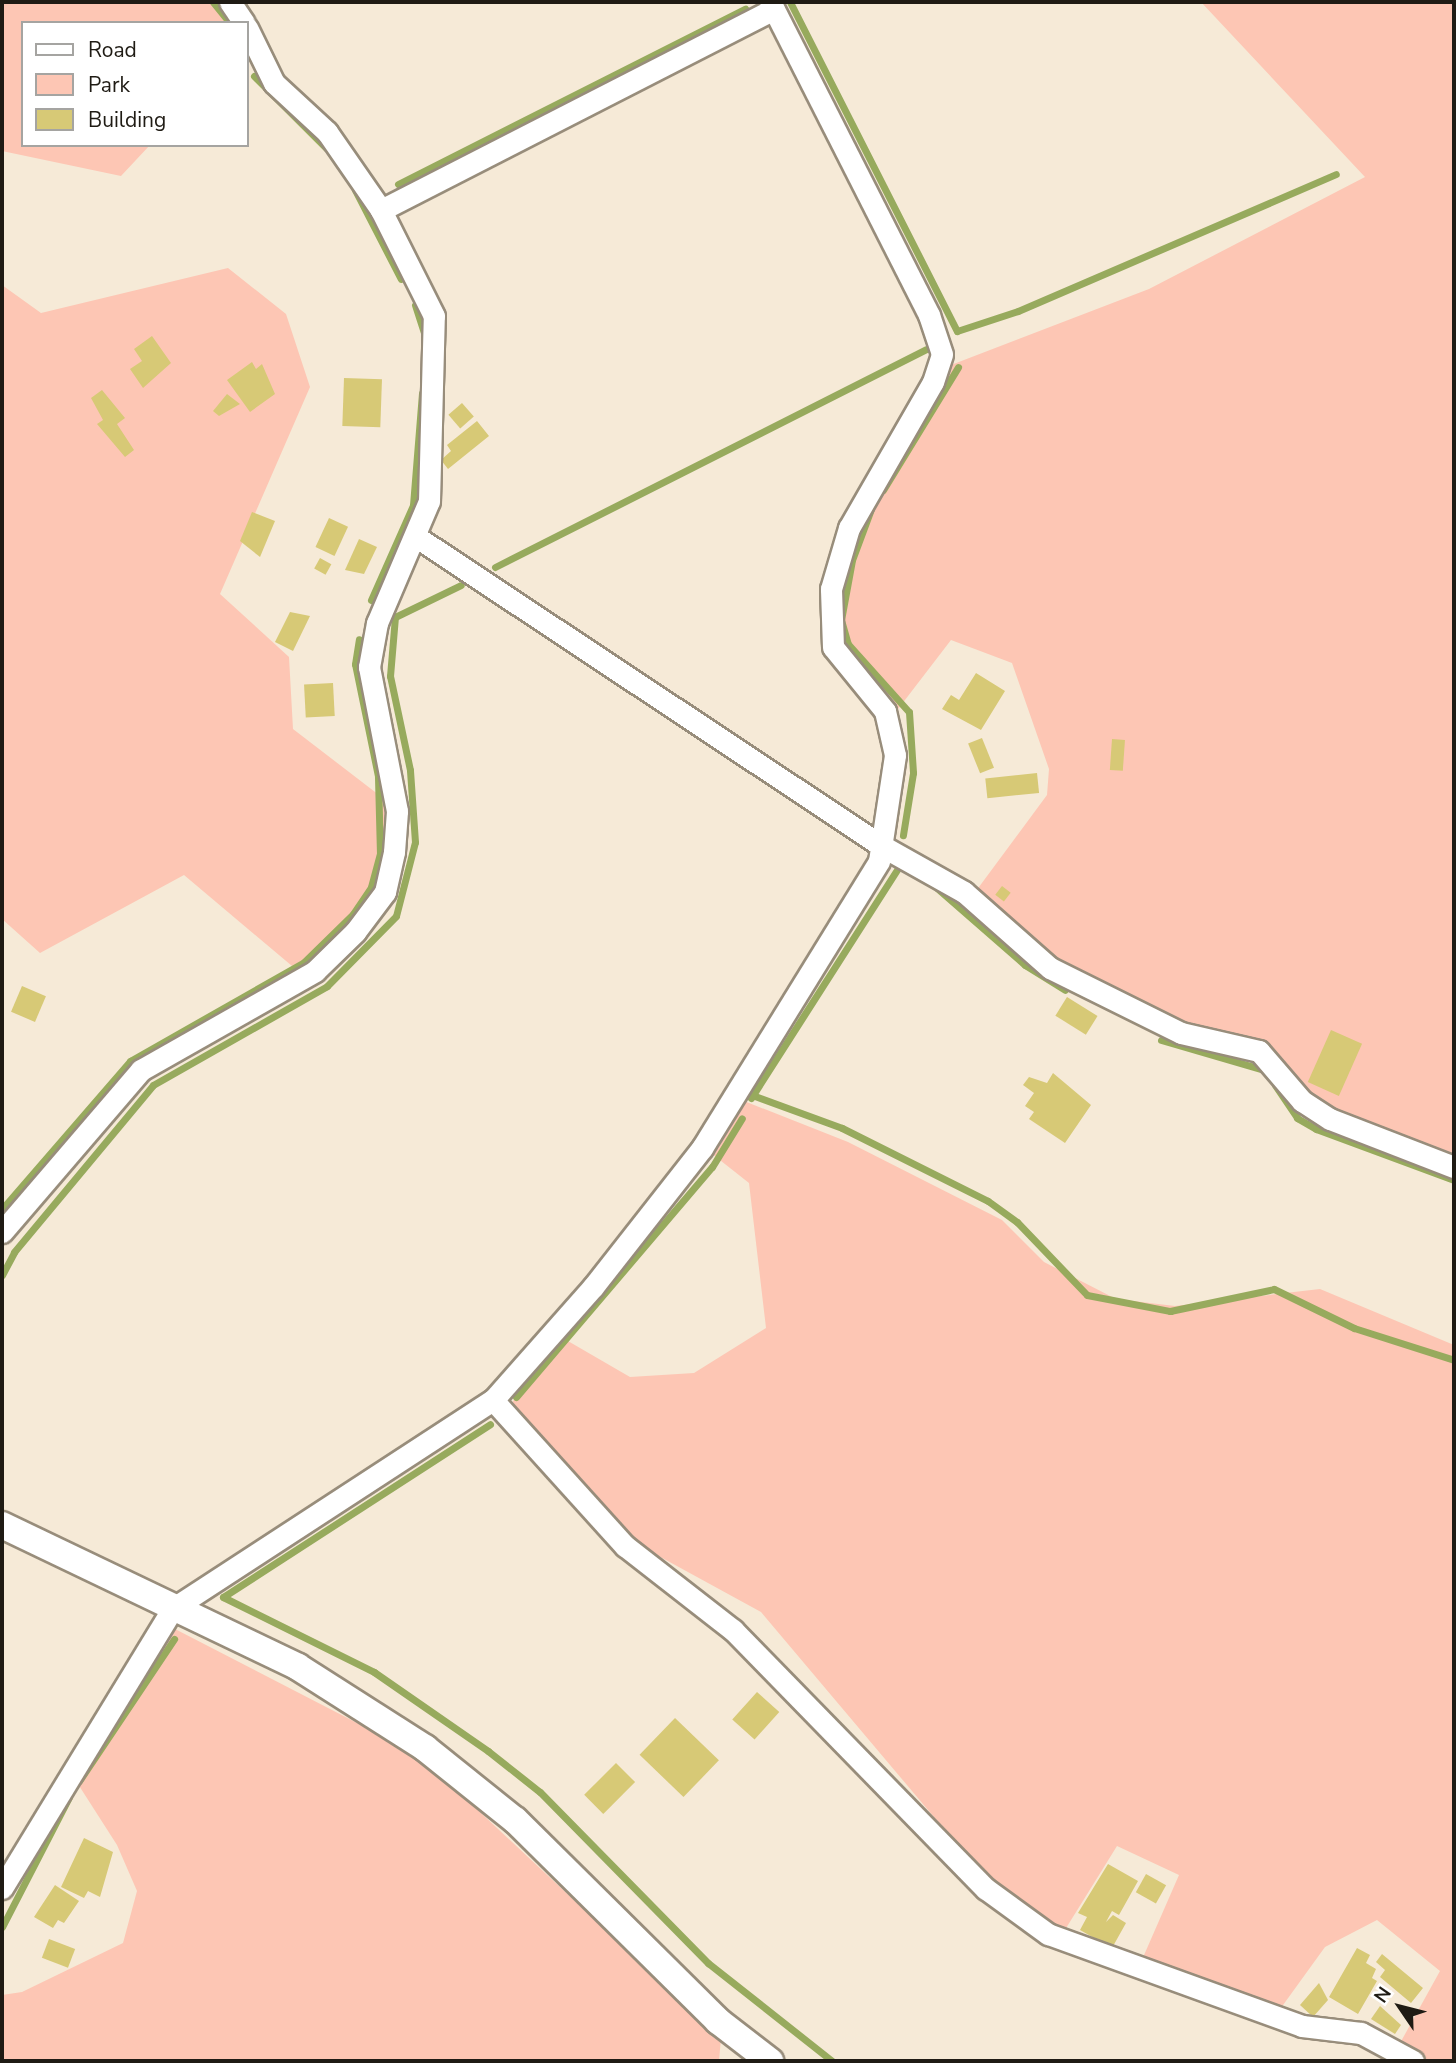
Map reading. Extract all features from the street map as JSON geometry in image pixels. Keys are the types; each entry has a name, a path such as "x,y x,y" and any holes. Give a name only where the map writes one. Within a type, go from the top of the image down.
{"street":[{"path":"230,2 243,21"},
{"path":"2,1888 172,1608 493,1400 702,1148 883,846 894,755 885,711 833,647 831,589 849,528 933,382 942,354 929,315 772,6 381,211"},
{"path":"2,1232 141,1070 314,971 385,892 397,811 369,667 377,623 429,501 435,316 381,211 327,132 274,83 248,31"},
{"path":"415,536 883,846 974,899 1030,954 1072,981 1181,1033 1259,1051 1302,1101 1329,1119 1454,1167"},
{"path":"493,1400 625,1546 733,1630 986,1889 1048,1934 1302,2026 1361,2033 1413,2061"},
{"path":"2,1525 298,1667 471,1782 718,2021 771,2061"}],"green space":[{"path":"2,2 220,2 234,21 21,21 21,147 148,147 121,176 2,151"},
{"path":"1201,2 1454,2 1454,1159 1308,1100 1281,1060 1259,1043 1182,1026 1064,968 976,891 1047,795 1049,769 1012,663 951,640 895,713 845,651 834,624 846,564 866,511 951,365 1149,289 1365,177"},
{"path":"228,268 286,314 310,387 220,594 289,657 293,729 392,805 377,889 349,927 298,971 184,875 40,953 2,919 2,285 41,313"},
{"path":"744,1101 848,1142 1002,1220 1044,1262 1116,1299 1175,1306 1320,1289 1454,1345 1454,2061 1426,2061 1399,2045 1440,1971 1377,1920 1325,1947 1278,2012 1141,1962 1179,1875 1117,1846 1063,1933 1016,1903 966,1855 761,1612 644,1548 508,1408 561,1337 630,1377 694,1373 766,1328 749,1183 711,1153"},
{"path":"175,1629 392,1741 449,1783 721,2038 719,2061 2,2061 2,1995 22,1992 123,1943 137,1891 117,1845 76,1781"}],"building":[{"path":"152,336 171,363 143,388 130,369 142,361 134,349"},
{"path":"252,362 256,369 262,364 275,394 250,412 227,380"},
{"path":"344,378 382,379 380,427 342,426"},
{"path":"102,390 125,418 117,424 134,450 125,457 97,424 103,420 91,398"},
{"path":"227,394 240,404 219,416 213,411"},
{"path":"462,403 474,417 460,428 448,415"},
{"path":"477,421 489,436 448,469 441,460 451,451 447,445"},
{"path":"252,512 275,521 260,557 240,541"},
{"path":"329,518 348,527 335,556 315,547"},
{"path":"359,539 377,547 364,574 345,570"},
{"path":"320,558 331,564 326,575 314,568"},
{"path":"290,612 310,616 293,651 275,642"},
{"path":"976,673 1005,691 981,730 942,709 951,695 959,700"},
{"path":"333,683 335,716 306,717 304,685"},
{"path":"982,738 994,768 980,773 968,744"},
{"path":"1112,739 1125,740 1123,771 1110,770"},
{"path":"1037,773 1039,793 987,798 985,778"},
{"path":"1002,886 1011,893 1004,901 995,895"},
{"path":"22,986 46,996 35,1022 11,1012"},
{"path":"1067,997 1098,1016 1086,1035 1055,1016"},
{"path":"1331,1030 1362,1044 1339,1096 1308,1082"},
{"path":"1053,1073 1091,1105 1065,1143 1029,1119 1034,1112 1025,1106 1034,1093 1023,1085 1029,1077 1047,1083"},
{"path":"757,1692 779,1712 755,1740 732,1719"},
{"path":"675,1718 719,1760 683,1797 640,1755"},
{"path":"616,1763 635,1782 603,1814 584,1795"},
{"path":"84,1838 113,1852 100,1897 88,1891 84,1898 61,1887"},
{"path":"1108,1864 1138,1881 1119,1915 1112,1911 1106,1922 1113,1915 1126,1923 1112,1948 1080,1930 1087,1917 1078,1913"},
{"path":"1146,1874 1166,1885 1156,1904 1136,1892"},
{"path":"55,1885 79,1901 64,1923 58,1920 53,1928 34,1917"},
{"path":"49,1939 75,1949 68,1968 42,1958"},
{"path":"1357,1948 1370,1955 1366,1963 1376,1969 1372,1978 1377,1981 1358,2014 1329,1997"},
{"path":"1382,1954 1423,1988 1411,2003 1380,1977 1385,1970 1376,1962"},
{"path":"1319,1983 1328,2000 1313,2017 1300,2005"},
{"path":"1380,2006 1401,2025 1395,2034 1371,2019"}],"waterway":[{"path":"213,2 228,21"},
{"path":"790,2 957,331 1018,311 1336,174"},
{"path":"398,184 745,9"},
{"path":"254,76 326,148"},
{"path":"355,190 401,279"},
{"path":"415,305 424,333"},
{"path":"495,567 926,349"},
{"path":"883,490 958,367"},
{"path":"371,600 413,505 422,393"},
{"path":"871,509 852,560 841,620 848,644 909,712 913,773 903,835"},
{"path":"2,1275 14,1252 153,1085 327,986 396,916 415,842 410,770 390,676 395,617 461,585"},
{"path":"2,1209 130,1061 304,962 353,914 371,887 380,854 378,776 355,664 359,639"},
{"path":"751,1098 900,865"},
{"path":"937,888 1025,965 1065,990"},
{"path":"1161,1040 1264,1070"},
{"path":"1275,1085 1297,1118 1316,1129 1454,1180"},
{"path":"752,1095 842,1128 988,1201 1017,1222 1087,1295 1170,1311 1274,1289 1354,1328 1454,1360"},
{"path":"516,1397 712,1167 742,1118"},
{"path":"223,1597 490,1424"},
{"path":"223,1597 374,1672 488,1751 540,1792 708,1963 832,2061"},
{"path":"79,1781 174,1639"},
{"path":"2,1927 69,1797"}]}
